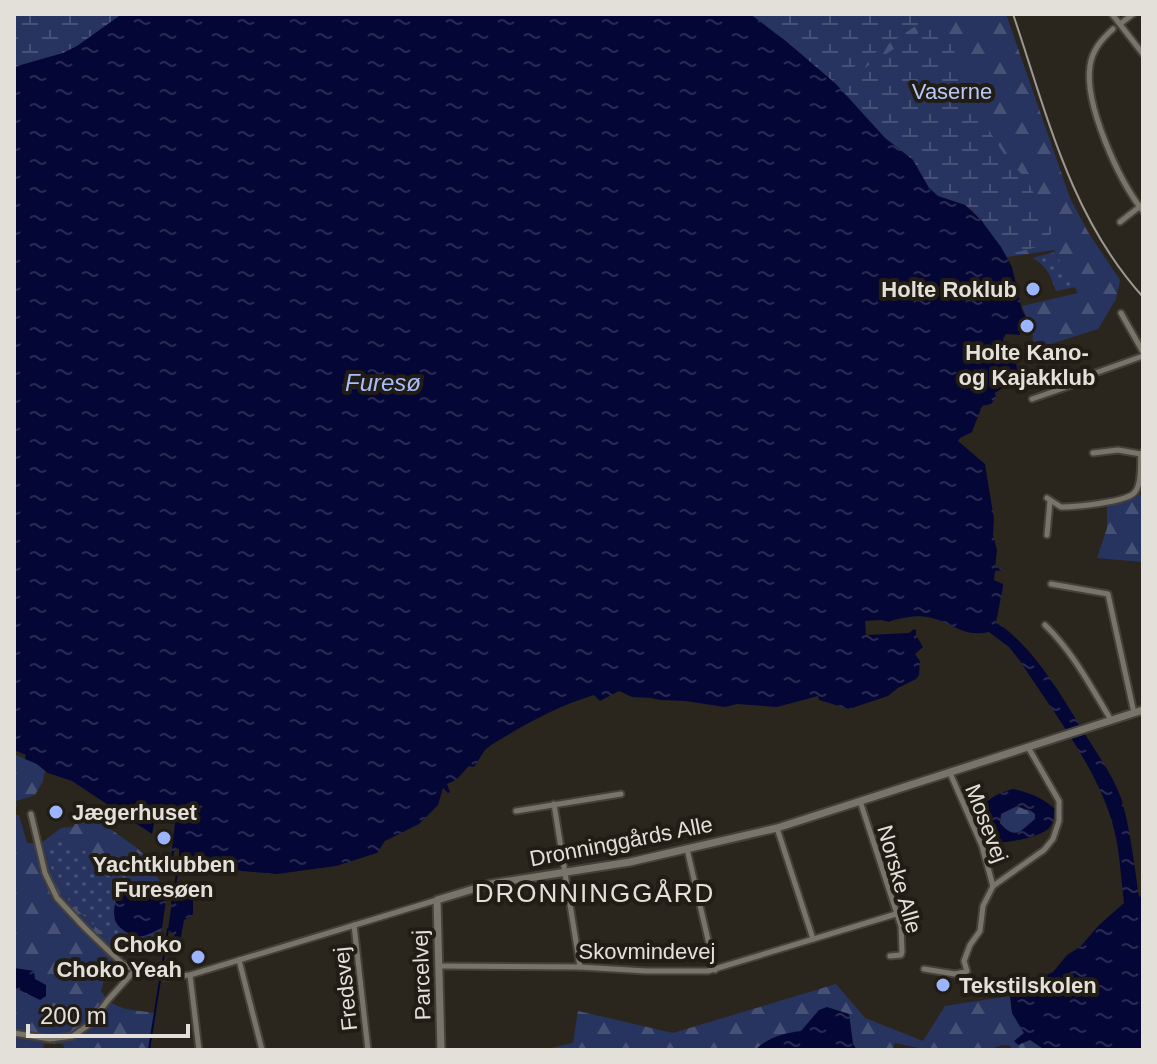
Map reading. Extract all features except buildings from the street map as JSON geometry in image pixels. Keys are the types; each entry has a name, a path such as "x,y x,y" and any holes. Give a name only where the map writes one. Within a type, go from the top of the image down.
{"street":[{"path":"1112,14 1143,54"},
{"path":"1120,24 1133,14"},
{"path":"1113,29 1100,42 1090,71 1091,91 1099,122 1116,168 1142,207 1120,222"},
{"path":"1032,399 1081,382 1084,377 1143,354 1121,313"},
{"path":"1047,535 1049,499 1055,505 1068,507 1126,499 1138,487 1142,453 1103,450 1093,453"},
{"path":"1051,584 1108,594 1141,711"},
{"path":"1045,625 1070,653 1111,720"},
{"name":"Dronninggårds Alle","path":"31,814 45,873 57,898 112,954 135,970 165,977 190,975 490,884 630,862 777,828 1141,711"},
{"path":"924,969 955,974 967,971 964,961 980,931 983,906 993,886 1044,850 1053,839 1059,821 1059,801 1027,746"},
{"name":"Mosevej","path":"949,772 982,846 993,886"},
{"path":"516,811 621,794"},
{"name":"Norske Alle","path":"860,801 903,938 901,955 890,956"},
{"path":"554,804 580,967"},
{"path":"777,828 813,939"},
{"path":"687,849 715,970"},
{"name":"Parcelvej","path":"437,900 441,1050"},
{"name":"Skovmindevej","path":"438,966 715,970 896,914"},
{"name":"Fredsvej","path":"354,925 368,1050"},
{"path":"239,960 262,1050"},
{"path":"14,1033 50,1039 73,1036 90,1024 135,970"},
{"path":"190,975 199,1050"}],"green space":[{"path":"14,14 122,14 63,53 14,67"},
{"name":"Vaserne","path":"750,14 1006,14 1070,198 1120,280 1116,299 1098,329 1041,347 1033,346 1032,320 1027,319 1022,306 1078,293 1054,250 1007,257 972,210 805,56"},
{"path":"750,14 934,14 832,81"},
{"path":"937,21 946,27 990,132 1006,157 1027,180 1052,230 1048,244 1006,255 972,210 938,196 929,188 913,160 885,138 836,84"},
{"path":"1055,252 1075,287 1056,291 1045,268 1032,258"},
{"path":"1139,494 1143,496 1143,562 1097,558 1107,528 1107,505 1128,501"},
{"path":"14,754 45,771 35,795 16,801 17,806 14,807"},
{"path":"1017,806 1030,810 1035,814 1035,819 1014,833 1000,823 1001,814"},
{"path":"84,810 148,859 168,894 63,839 55,840 44,851 70,903 124,953 121,965 114,962 108,965 101,991 118,1006 155,1013 149,1050 65,1050 63,1044 44,1044 43,1050 14,1050 14,987 25,993 35,979 33,971 14,968 14,815 19,815 27,843 40,844 61,828 73,827"},
{"path":"63,839 167,896 159,942 124,953 70,903 44,851 55,840"},
{"path":"836,984 865,1018 923,1041 945,1006 1010,996 1012,1013 1024,1033 1015,1041 1030,1040 1045,1050 1013,1050 1009,1045 1002,1045 988,1050 918,1050 895,1043 892,1050 857,1050 853,1044 849,1014 819,1010 801,1032 776,1037 755,1050 542,1050 573,1043 578,1011 673,1033"}],"water":[{"name":"Furesø","path":"122,14 750,14 836,84 885,138 913,160 929,188 938,196 965,205 981,220 1012,267 1027,319 1019,320 1020,335 1006,334 1003,339 1006,346 1019,353 1011,357 1011,360 1020,358 1016,361 1017,370 1010,373 1007,385 995,393 996,398 991,404 982,406 972,432 958,441 985,464 997,550 995,568 1003,568 995,571 994,580 1003,584 996,622 1024,646 1049,677 1108,770 1122,801 1139,897 1143,894 1143,1050 1045,1050 1030,1040 1018,1045 1014,1041 1024,1033 1012,1013 1010,996 1053,972 1067,955 1080,947 1124,903 1114,829 1098,785 1074,742 1020,661 1009,647 989,632 971,633 923,616 889,622 865,621 866,635 916,630 923,647 915,654 920,661 919,675 888,696 849,709 819,700 818,696 777,707 737,704 725,707 632,697 619,691 600,701 594,695 580,699 491,745 474,767 469,766 456,780 447,784 450,792 443,788 438,805 419,824 385,841 377,853 336,866 277,874 241,871 210,858 179,856 179,849 175,848 171,857 175,822 155,819 152,834 72,781 48,773 25,759 26,755 14,750 14,67 63,53"},
{"path":"1013,789 1046,802 1055,809 1050,827 1030,837 989,843 981,815 987,802","holes":["1017,806 1033,812 1035,819 1014,833 1000,823 1001,814"]},
{"path":"129,882 147,891 158,890 165,894 162,928 148,935 135,936 119,927 114,912 119,886"},
{"path":"185,889 193,892 193,914 184,920 181,937 168,929 172,902"},
{"path":"14,968 34,971 35,979 46,985 46,996 40,1000 14,987"},
{"path":"827,1007 849,1014 853,1044 857,1050 755,1050 776,1037 801,1031 819,1010"}],"waterway":[{"path":"172,903 180,857"},
{"path":"149,1050 168,929"}],"tram line":[{"path":"1013,14 1063,163 1079,198 1118,266 1143,297"}],"place":[{"name":"Holte Roklub","path":"1033,289"},
{"name":"Holte Kano- og Kajakklub","path":"1027,326"},
{"name":"Jægerhuset","path":"56,812"},
{"name":"Yachtklubben Furesøen","path":"164,838"},
{"name":"Choko Choko Yeah","path":"198,957"},
{"name":"Tekstilskolen","path":"943,985"}],"district":[{"name":"DRONNINGGÅRD","path":"595,893"}]}
